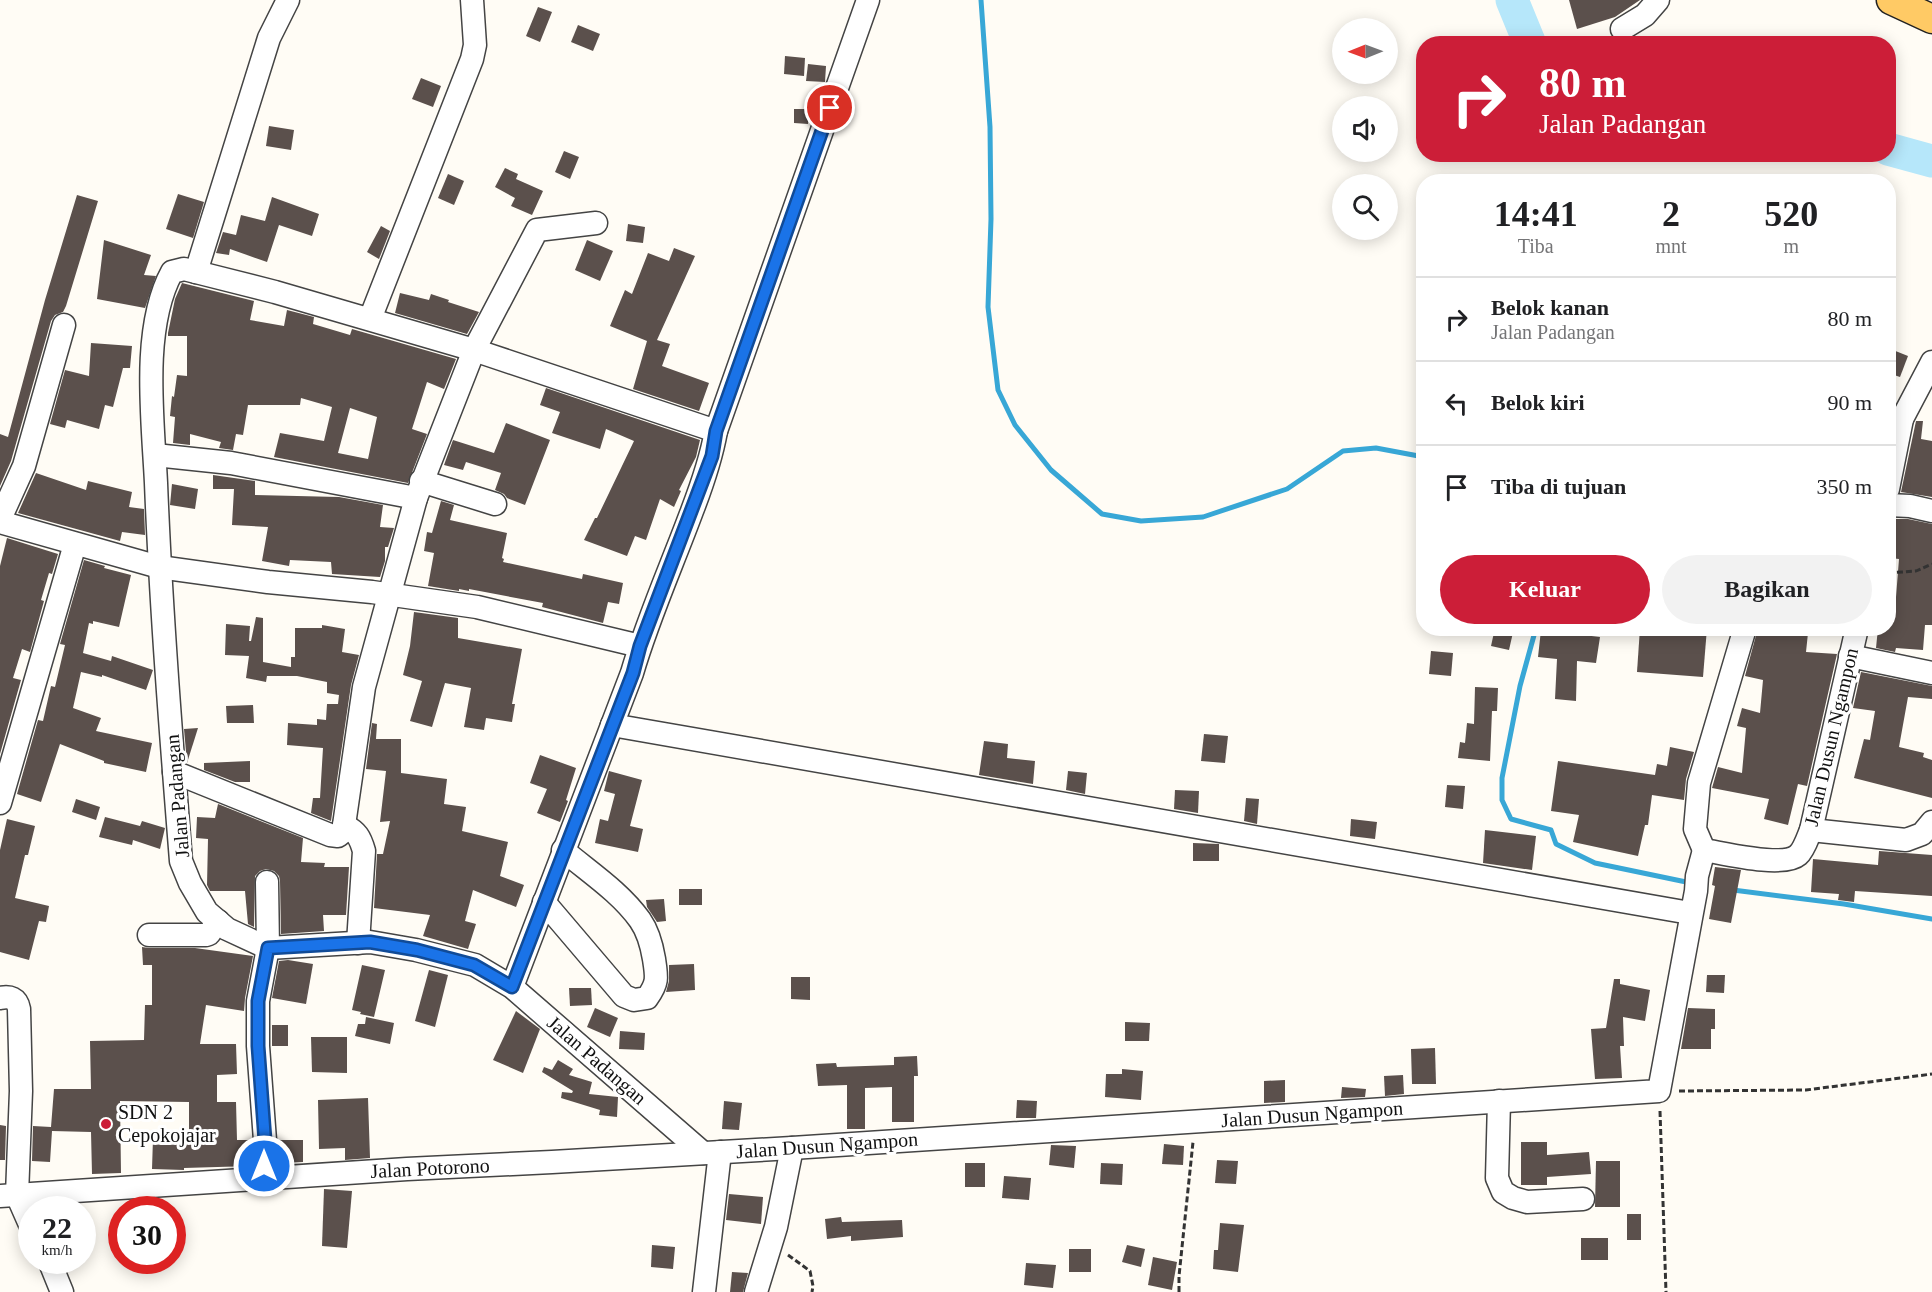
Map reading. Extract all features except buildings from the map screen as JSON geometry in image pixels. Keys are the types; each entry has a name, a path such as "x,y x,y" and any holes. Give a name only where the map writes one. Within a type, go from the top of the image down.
{"main road":[{"path":"1891,0 1932,19"}],"street":[{"path":"288,0 269,38 196,272 474,350 716,431"},
{"path":"370,319 472,59 475,45 472,0"},
{"path":"512,987 633,673 640,646 712,456 716,431 868,0"},
{"path":"1622,29 1645,15 1658,0"},
{"path":"174,772 330,835 338,836 343,832 364,687 419,490 474,350 537,230 596,223"},
{"name":"Jalan Padangan","path":"196,272 184,269 172,272 165,284 156,321 151,368 159,567 181,861 190,883 207,912 227,928 268,948 370,942 417,950 474,965 512,987 712,1152"},
{"path":"64,325 24,466 0,520 159,567 477,607 640,646"},
{"path":"1896,416 1932,362"},
{"path":"155,455 231,463 419,490 495,504"},
{"path":"1896,505 1932,511"},
{"path":"1,793 75,544"},
{"path":"1659,1091 1694,893 1704,850 1695,829 1699,783 1743,636"},
{"name":"Jalan Dusun Ngampon","path":"1704,850 1775,860 1791,859 1799,854 1811,830 1855,636"},
{"path":"1850,656 1932,672"},
{"path":"612,725 1694,893"},
{"path":"1811,830 1906,840 1922,834 1932,822"},
{"path":"344,825 361,838 364,851 358,943"},
{"path":"544,902 624,996 634,1000 646,999 657,985 652,950 641,921 618,897 563,850"},
{"path":"263,1178 266,1154 258,1046 258,1001 268,948 267,882"},
{"path":"149,935 208,934 218,921"},
{"path":"0,998 11,998 18,1004 10,1091 8,1196 18,1210"},
{"name":"Jalan Dusun Ngampon","path":"712,1152 1659,1091"},
{"path":"1499,1101 1497,1178 1503,1191 1513,1198 1527,1202 1583,1199"},
{"path":"756,1292 771,1243 792,1148"},
{"path":"704,1292 712,1152"},
{"name":"Jalan Potorono","path":"8,1196 263,1178 712,1152"},
{"path":"55,1274 62,1292"}],"path":[{"path":"1896,572 1916,571 1932,564"},
{"path":"1666,1292 1659,1091 1806,1090 1932,1074"},
{"path":"1179,1292 1195,1121"},
{"path":"771,1243 810,1271 812,1292"}],"waterway":[{"path":"981,0 990,127 991,219 988,307 998,390 1015,425 1051,470 1102,514 1141,521 1203,517 1287,489 1343,451 1376,448 1416,456"},
{"path":"1512,0 1527,36"},
{"path":"1896,151 1932,161"},
{"path":"1534,636 1520,686 1502,778 1502,800 1511,819 1551,830 1556,844 1595,863 1691,883"},
{"path":"1733,890 1844,904 1932,919"}],"place":[{"name":"SDN 2 Cepokojajar","path":"106,1124"}],"route":[{"path":"264,1166 266,1154 258,1046 258,1001 268,948 370,942 417,950 474,965 512,987 633,673 640,646 712,456 716,431 830,108"}]}
